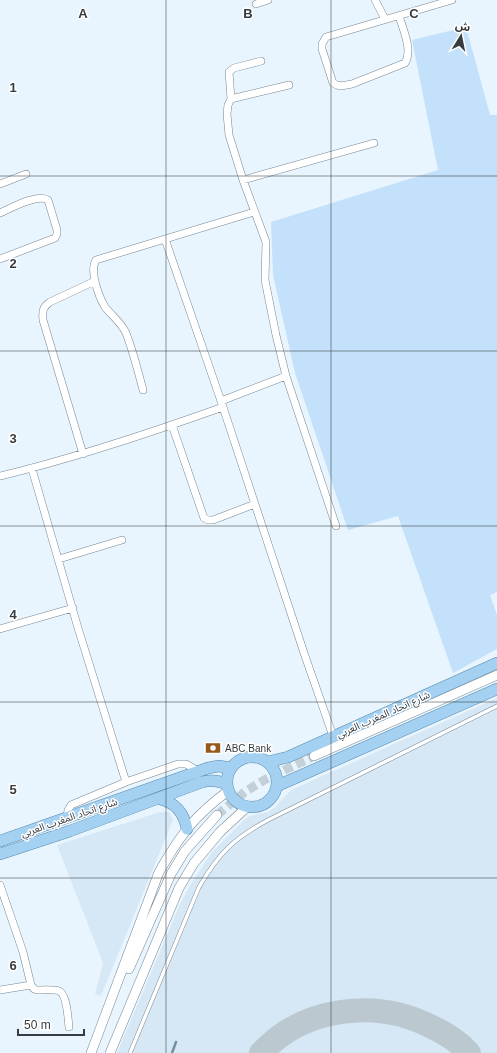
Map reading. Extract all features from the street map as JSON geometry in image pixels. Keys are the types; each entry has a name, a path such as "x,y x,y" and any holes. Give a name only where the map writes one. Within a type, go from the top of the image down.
{"main road":[{"name":"شارع اتحاد المغرب العربي","path":"268,762 288,757 497,663"},
{"path":"277,786 497,689"},
{"path":"255,757 268,762 272,766 276,776 277,786 271,798 266,803 260,806 247,806 235,801 227,787 227,776 230,768 241,759 255,757"},
{"name":"شارع اتحاد المغرب العربي","path":"0,841 198,771 219,766 230,768"},
{"name":"شارع اتحاد المغرب العربي","path":"0,854 70,831 210,780 218,780 227,787"},
{"path":"160,798 176,806 182,812 186,820 187,829"}],"street":[{"path":"256,4 268,0"},
{"path":"375,0 385,19"},
{"path":"399,16 409,52 405,63 347,85 337,86 333,83 322,49 323,40 326,37 452,0"},
{"path":"261,61 230,70 231,99 228,105 227,123 229,135 243,180 266,242 265,280 286,376 336,526"},
{"path":"231,99 290,85"},
{"path":"243,180 374,143"},
{"path":"0,184 26,174"},
{"path":"0,213 40,197 45,198 48,200 57,234 55,238 0,259"},
{"path":"143,390 127,335 123,327 105,306 95,281 94,263 96,260 254,212"},
{"path":"165,239 333,736"},
{"path":"83,454 43,320 42,312 45,306 50,302 95,281"},
{"path":"0,476 83,454 172,426 286,376"},
{"path":"172,426 204,518 213,520 255,504"},
{"path":"32,468 126,782"},
{"path":"59,559 122,540"},
{"path":"0,629 73,608"},
{"path":"314,756 497,675"},
{"path":"67,818 68,810 71,805 126,782 178,764 186,764 198,771"},
{"path":"92,1053 159,872 172,849 187,829 227,787"},
{"path":"110,1053 179,888 194,863 220,832 247,806"},
{"path":"92,1053 171,874 185,851 217,815"},
{"path":"0,885 23,952 31,984 34,989 37,990 58,990 61,992 64,996 69,1027"},
{"path":"0,990 31,984"}],"lane":[{"path":"130,1053 199,887 211,866 227,847 246,832 268,820 497,706"}],"shaded area":[{"path":"466,27 490,115 497,115 497,592 490,595 497,615 497,649 453,673 398,516 348,530 295,373 273,275 271,222 438,170 412,40"},
{"path":"497,698 497,1053 117,1053 180,904 212,852 243,821 250,816 268,812 275,807 291,790"},
{"path":"160,812 169,812 173,820 101,996 95,994 103,963 57,845"}],"waterway":[{"path":"172,1053 176,1042"}],"taxiway":[{"path":"261,1053 278,1037 298,1025 319,1017 342,1012 365,1010 388,1012 410,1018 432,1027 447,1035 469,1053"}],"tunnel":[{"path":"217,815 246,791 266,779 314,756"}],"place":[{"name":"ABC Bank","path":"213,748"}]}
